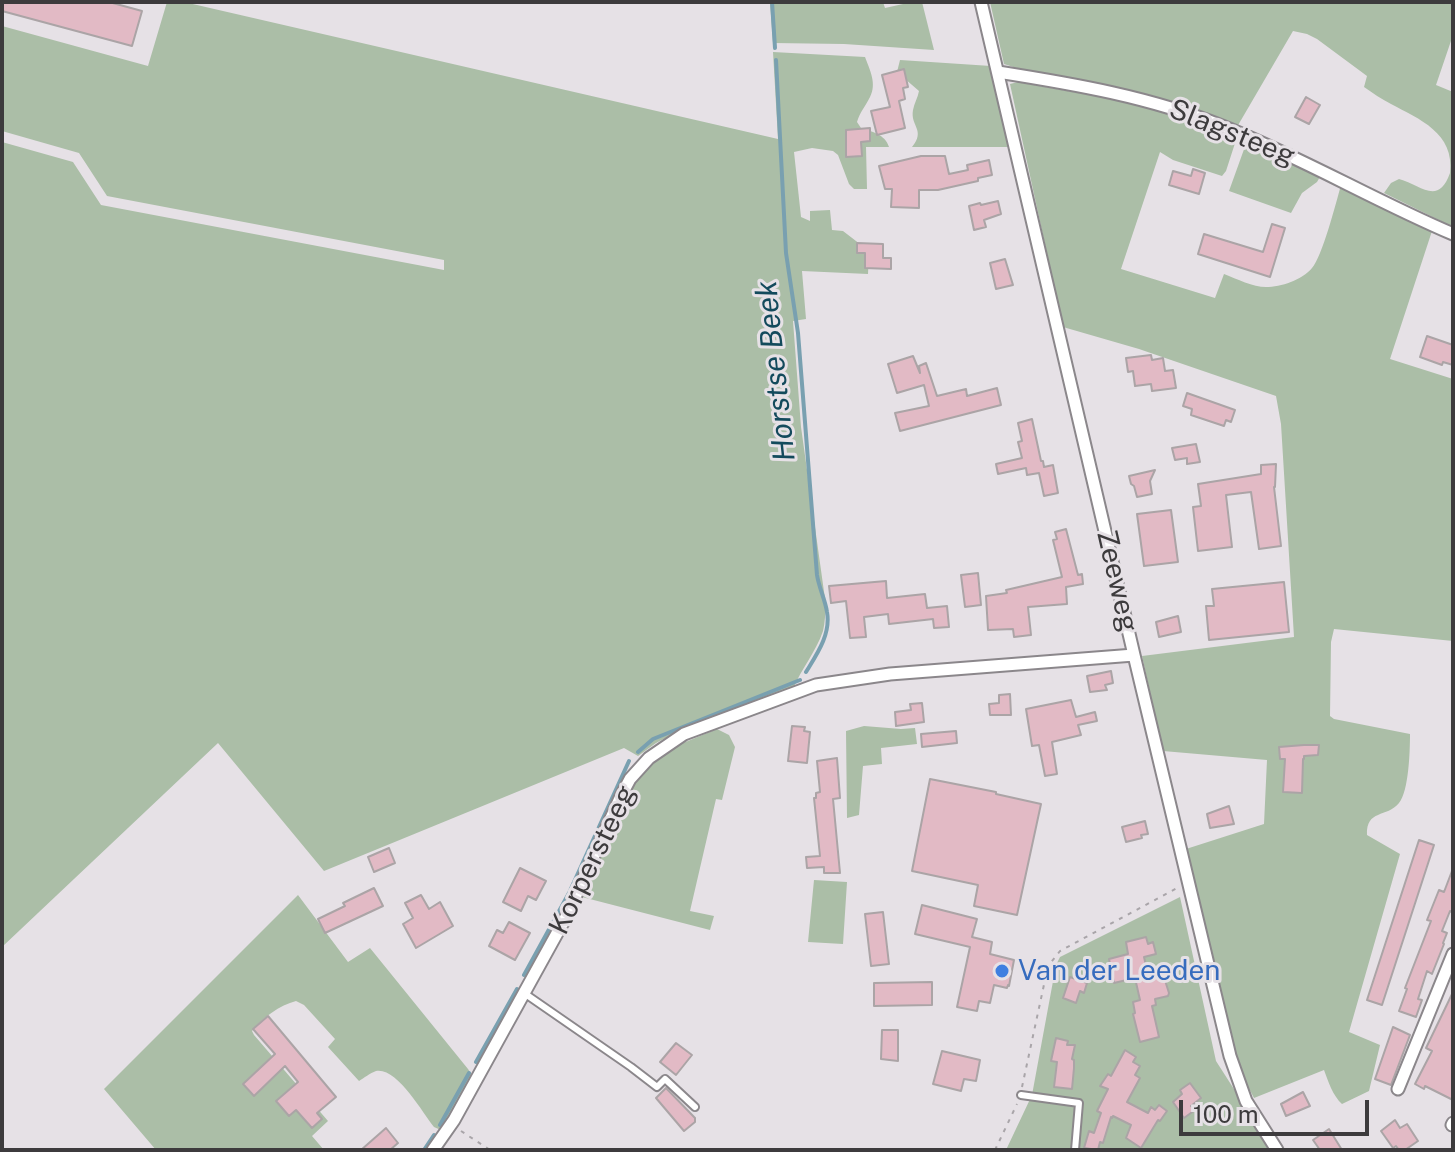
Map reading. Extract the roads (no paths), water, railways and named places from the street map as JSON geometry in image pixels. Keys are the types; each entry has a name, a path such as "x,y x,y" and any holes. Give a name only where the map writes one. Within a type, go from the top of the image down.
{"street":[{"name":"Zeeweg","path":"981,2 1230,1056 1246,1101 1273,1148"},
{"name":"Slagsteeg","path":"998,72 1086,86 1156,103 1220,125 1453,234"},
{"name":"Korpersteeg","path":"433,1150 451,1125 566,917 630,779 649,758 684,734 816,685 890,674 1134,655"},
{"path":"1398,1089 1453,954"}],"lane":[{"path":"524,993 657,1087 665,1079 695,1107"},
{"path":"1021,1095 1079,1103 1075,1150"}],"waterway":[{"name":"Horstse Beek","path":"772,2 775,48"},
{"name":"Horstse Beek","path":"776,60 786,253 798,333 817,575 828,620 822,644 806,672"},
{"name":"Horstse Beek","path":"638,752 653,739 800,680"},
{"name":"Horstse Beek","path":"524,975 569,893 629,761"},
{"name":"Horstse Beek","path":"476,1062 517,989"},
{"name":"Horstse Beek","path":"440,1125 469,1073"},
{"name":"Horstse Beek","path":"424,1150 434,1135"}],"place":[{"name":"Van der Leeden","path":"1002,971"}]}
